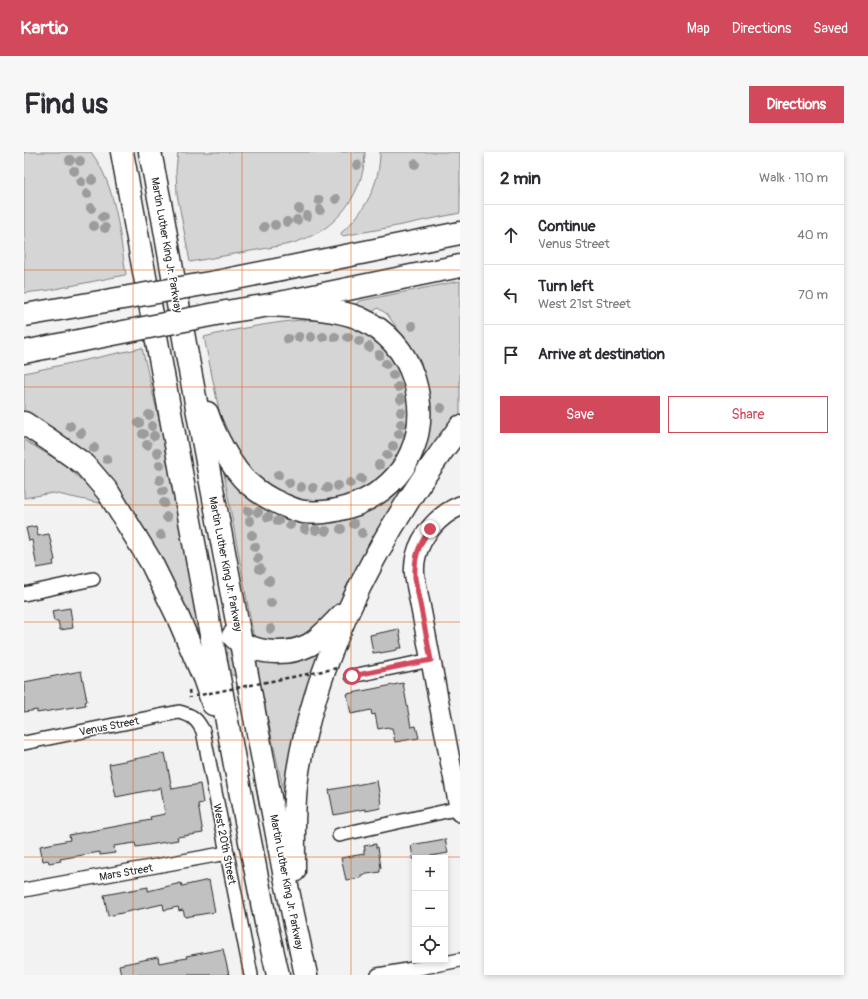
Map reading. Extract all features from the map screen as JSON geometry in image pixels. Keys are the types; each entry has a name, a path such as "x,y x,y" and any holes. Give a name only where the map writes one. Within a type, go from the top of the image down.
{"highway":[{"path":"122,152 235,765 266,923 278,975"},
{"name":"Martin Luther King Jr. Parkway","path":"150,152 163,218 184,344 284,872 306,975"},
{"path":"24,315 220,281 460,233"},
{"path":"24,352 460,266"},
{"path":"184,344 200,395 214,430 236,469 247,482 260,493 273,501 303,512 336,510 365,501 380,492 392,481 410,454 416,439 420,404 412,371 405,357 394,343 372,324 346,314 319,309 270,304"},
{"path":"24,423 52,441 85,466 108,492 118,507 151,562 177,614 204,678 235,765"},
{"path":"201,579 209,600 224,626 241,643 253,648 275,652 287,652 309,645 344,613 389,532 422,478 460,427"},
{"path":"296,932 294,810 301,753 308,720 318,686 337,636 362,582"}],"street":[{"path":"339,835 460,809 415,578 414,566 420,545 430,529 445,515 456,507 460,506"},
{"path":"24,594 93,580"},
{"path":"352,676 431,660"},
{"name":"Venus Street","path":"24,742 179,712 192,717"},
{"name":"West 20th Street","path":"192,717 198,722 203,731 250,975"},
{"name":"Mars Street","path":"24,890 227,853"},
{"path":"378,975 460,960"}],"path":[{"path":"195,696 338,668"}],"shaded area":[{"path":"24,152 91,152 100,166 112,195 119,227 125,275 50,290 24,293"},
{"path":"178,152 365,152 362,176 352,198 338,217 319,232 290,244 190,262 177,194 176,170"},
{"path":"380,152 460,152 460,213 342,236 341,233 350,225 370,197 377,175"},
{"path":"460,281 460,417 332,617 316,630 288,644 254,639 222,463 265,500 357,509 429,423 430,403 420,364 410,346 387,314 378,308 368,315 356,306 356,304 359,301"},
{"path":"301,320 326,320 354,326 371,335 397,361 408,388 409,434 395,464 370,487 333,502 302,501 279,494 256,478 236,453 224,427 219,410 204,337 228,331"},
{"path":"142,348 161,428 203,640 197,640 159,560 24,415 24,373"},
{"path":"24,440 64,464 108,505 53,493 24,498"},
{"path":"224,636 231,643 237,674 235,676 230,674 228,671"},
{"path":"323,641 286,802 253,653"}],"building":[{"path":"36,526 38,536 49,534 55,560 53,561 54,565 37,568 32,540 29,541 26,528"},
{"path":"70,608 73,628 60,630 58,621 54,621 52,611"},
{"path":"399,629 402,648 373,653 370,635"},
{"path":"81,671 87,701 85,702 86,705 37,713 37,710 24,712 24,682"},
{"path":"403,683 411,727 416,726 419,738 395,742 392,728 388,727 378,729 375,714 372,715 371,710 351,714 347,694"},
{"path":"165,753 172,789 200,784 203,803 198,804 203,833 177,837 178,840 136,847 135,843 114,846 115,853 100,855 100,852 60,859 61,861 49,863 48,860 43,861 40,846 70,840 69,835 151,820 150,817 165,814 161,788 116,797 109,764"},
{"path":"377,781 381,808 366,811 365,809 334,815 329,790"},
{"path":"445,839 448,853 437,855 412,855 411,845"},
{"path":"376,844 376,848 378,847 381,868 380,872 361,875 361,878 346,880 341,858 364,854 364,846"},
{"path":"209,880 215,912 185,917 183,910 179,911 178,907 164,910 163,904 108,916 104,895 148,887 148,891 181,883 182,886"},
{"path":"223,949 229,975 121,975 119,965 158,957 159,963"}],"route":[{"path":"352,676 431,660 414,566 420,545 430,529"}]}
